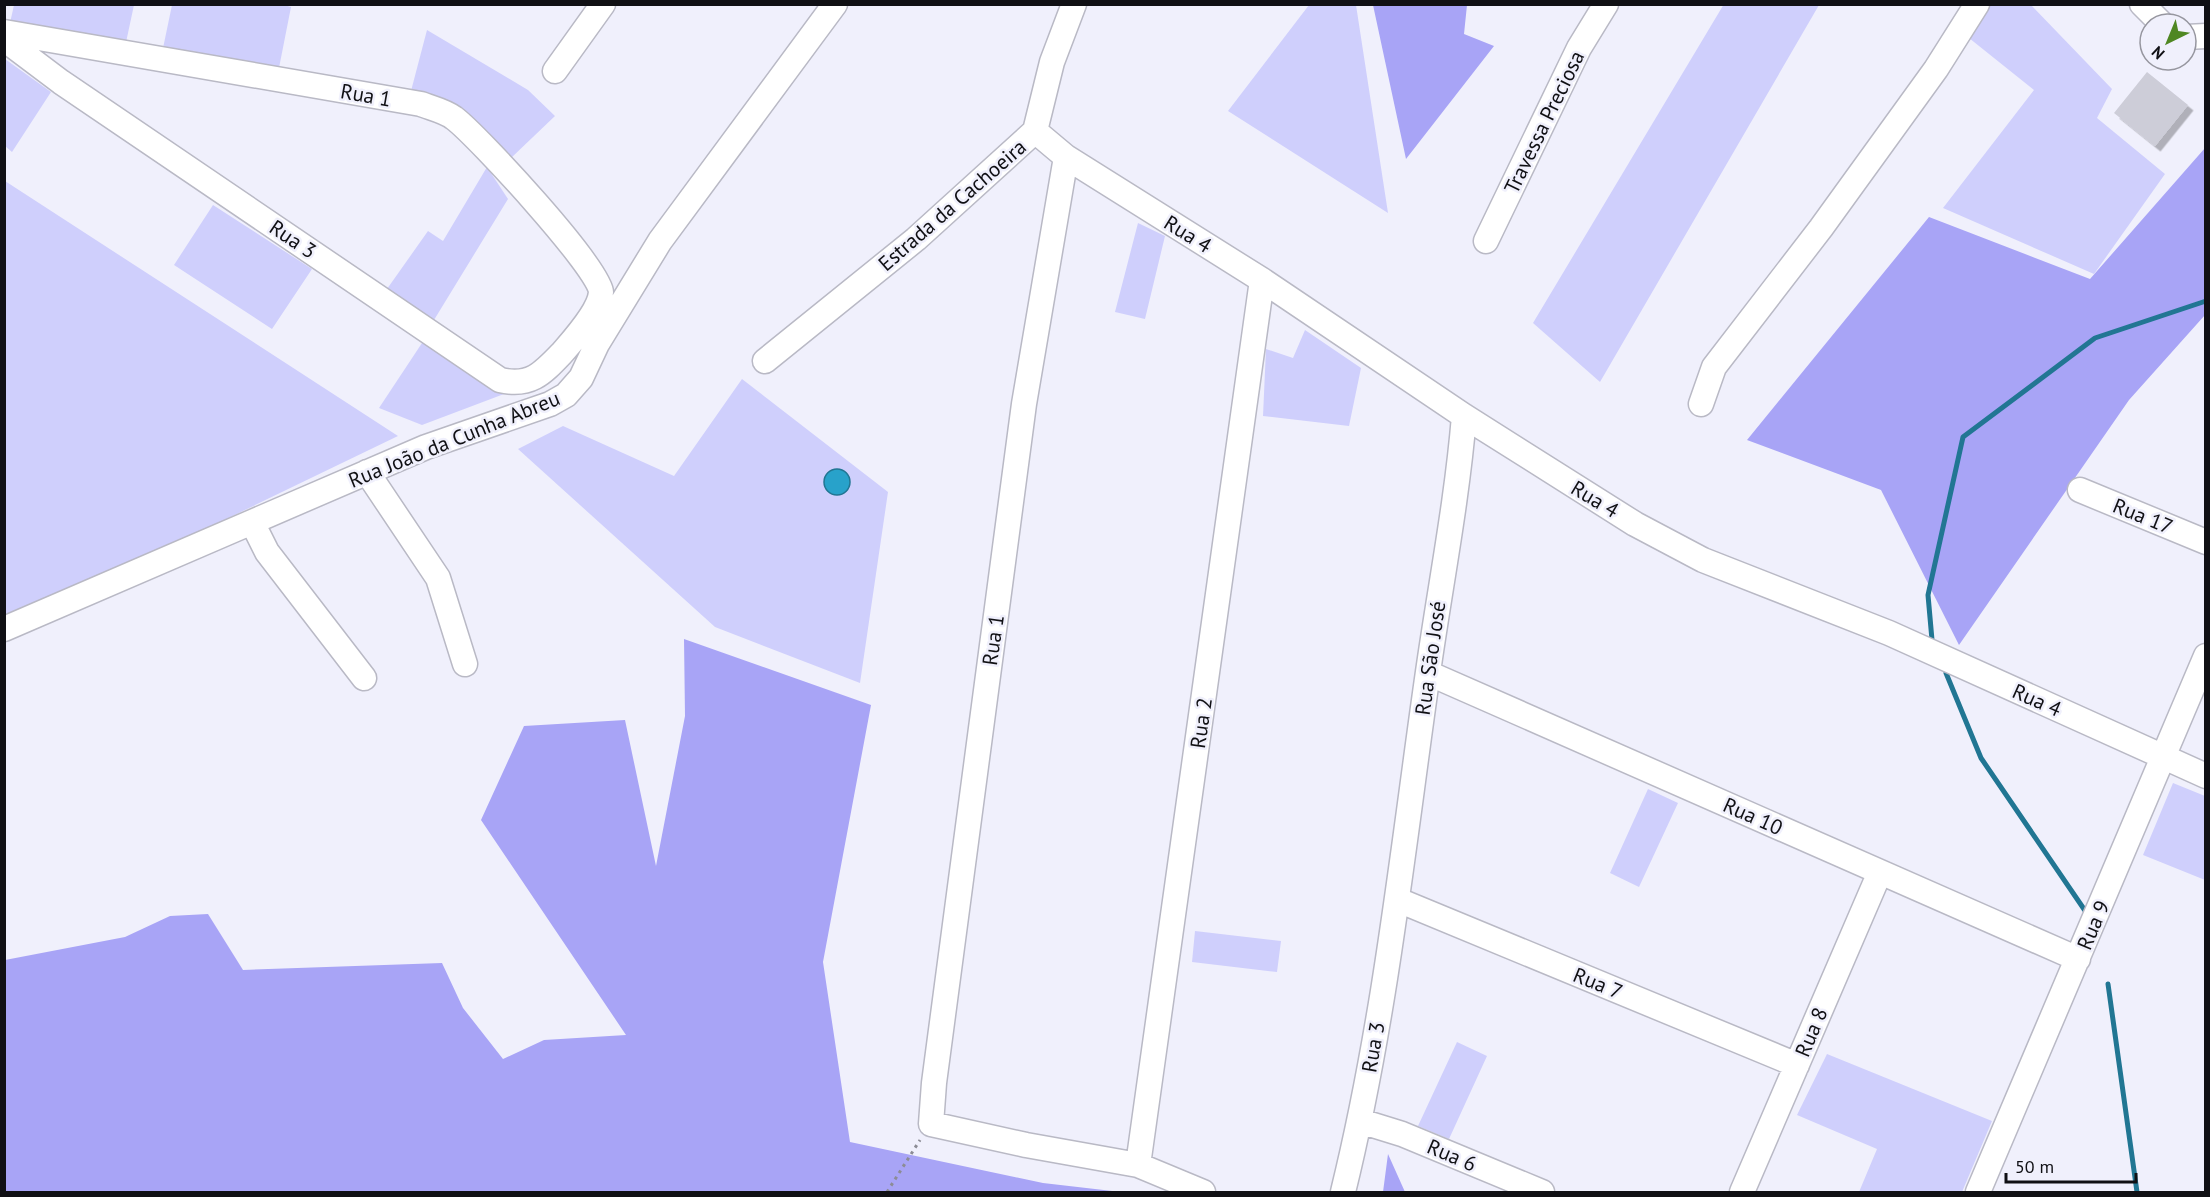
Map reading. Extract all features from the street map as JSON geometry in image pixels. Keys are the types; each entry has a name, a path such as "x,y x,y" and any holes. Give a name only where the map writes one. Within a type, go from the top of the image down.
{"street":[{"path":"555,71 603,4"},
{"name":"Rua João da Cunha Abreu","path":"4,629 426,447 558,400 566,395 580,378 589,338 836,4"},
{"name":"Estrada da Cachoeira","path":"765,361 916,239 1035,131 1052,62 1074,4"},
{"name":"Travessa Preciosa","path":"1486,241 1579,48 1606,4"},
{"path":"1701,404 1714,367 1821,228 1936,69 1977,4"},
{"name":"Rua 1","path":"4,32 421,104 452,116 475,136 597,277 601,293 589,338"},
{"name":"Rua 3","path":"4,39 61,82 500,380 515,384 529,381 589,338"},
{"name":"Rua 4","path":"1035,131 1066,157 1262,280 1464,416 1635,524 1703,560 1889,633 2205,776"},
{"name":"Rua 1","path":"931,1124 935,1071 1024,404 1066,157"},
{"name":"Rua 2","path":"1138,1166 1262,280"},
{"name":"Rua São José","path":"1398,900 1428,673 1461,458 1464,416"},
{"path":"367,472 438,578 465,664"},
{"name":"Rua 17","path":"2080,490 2205,542"},
{"path":"252,522 267,552 364,678"},
{"name":"Rua 9","path":"1978,1192 2164,758 2205,656"},
{"name":"Rua 10","path":"1428,673 2078,959"},
{"name":"Rua 8","path":"1742,1192 1880,872"},
{"name":"Rua 3","path":"1343,1192 1360,1120 1398,900"},
{"name":"Rua 7","path":"1398,900 1797,1065"},
{"name":"Rua 6","path":"1360,1120 1402,1134 1542,1192"},
{"path":"931,1124 1138,1166 1203,1192"}],"path":[{"path":"887,1192 931,1124"}],"shaded area":[{"path":"281,4 291,7 277,78 162,53 172,5"},
{"path":"1724,4 1819,5 1600,382 1533,323"},
{"path":"14,5 134,5 125,47 10,23"},
{"path":"1309,5 1356,5 1388,213 1228,111"},
{"path":"1373,5 1467,5 1464,34 1494,46 1406,159"},
{"path":"1988,5 2031,5 2112,89 2097,118 2165,174 2094,274 1943,208 2034,90 1969,38"},
{"path":"427,30 528,90 555,116 511,158 411,91"},
{"path":"5,59 51,92 12,152 5,146"},
{"path":"2205,148 2205,315 2129,400 1959,645 1881,490 1747,440 1929,217 2090,279"},
{"path":"487,167 508,199 434,320 387,289 428,231 443,241"},
{"path":"5,181 398,436 5,626"},
{"path":"213,205 312,269 272,329 174,265"},
{"path":"1138,223 1165,236 1145,319 1115,312"},
{"path":"1305,330 1361,368 1349,426 1263,416 1266,349 1293,358"},
{"path":"424,340 504,394 422,425 379,408"},
{"path":"742,379 888,492 860,683 715,627 518,449 563,426 674,476"},
{"path":"837,469 846,473 850,482 846,491 837,495 828,491 824,482 828,473"},
{"path":"684,639 871,705 823,962 850,1142 1043,1183 1121,1192 5,1192 5,960 125,937 170,916 208,914 243,970 442,963 463,1008 503,1059 544,1040 626,1035 481,820 524,726 625,720 656,866 685,716"},
{"path":"2173,783 2205,796 2205,880 2143,855"},
{"path":"1648,789 1678,803 1639,887 1610,873"},
{"path":"1195,931 1281,941 1277,972 1192,962"},
{"path":"1457,1042 1487,1056 1449,1139 1418,1126"},
{"path":"1827,1054 1992,1121 1962,1192 1859,1192 1877,1149 1797,1115"},
{"path":"1388,1154 1405,1192 1383,1192"}],"building":[{"path":"2147,72 2188,105 2155,146 2114,113"}],"waterway":[{"path":"1932,640 1928,595 1963,437 2095,338 2206,301"},
{"path":"1946,673 1981,758 2088,915"},
{"path":"2108,984 2137,1192"}]}
